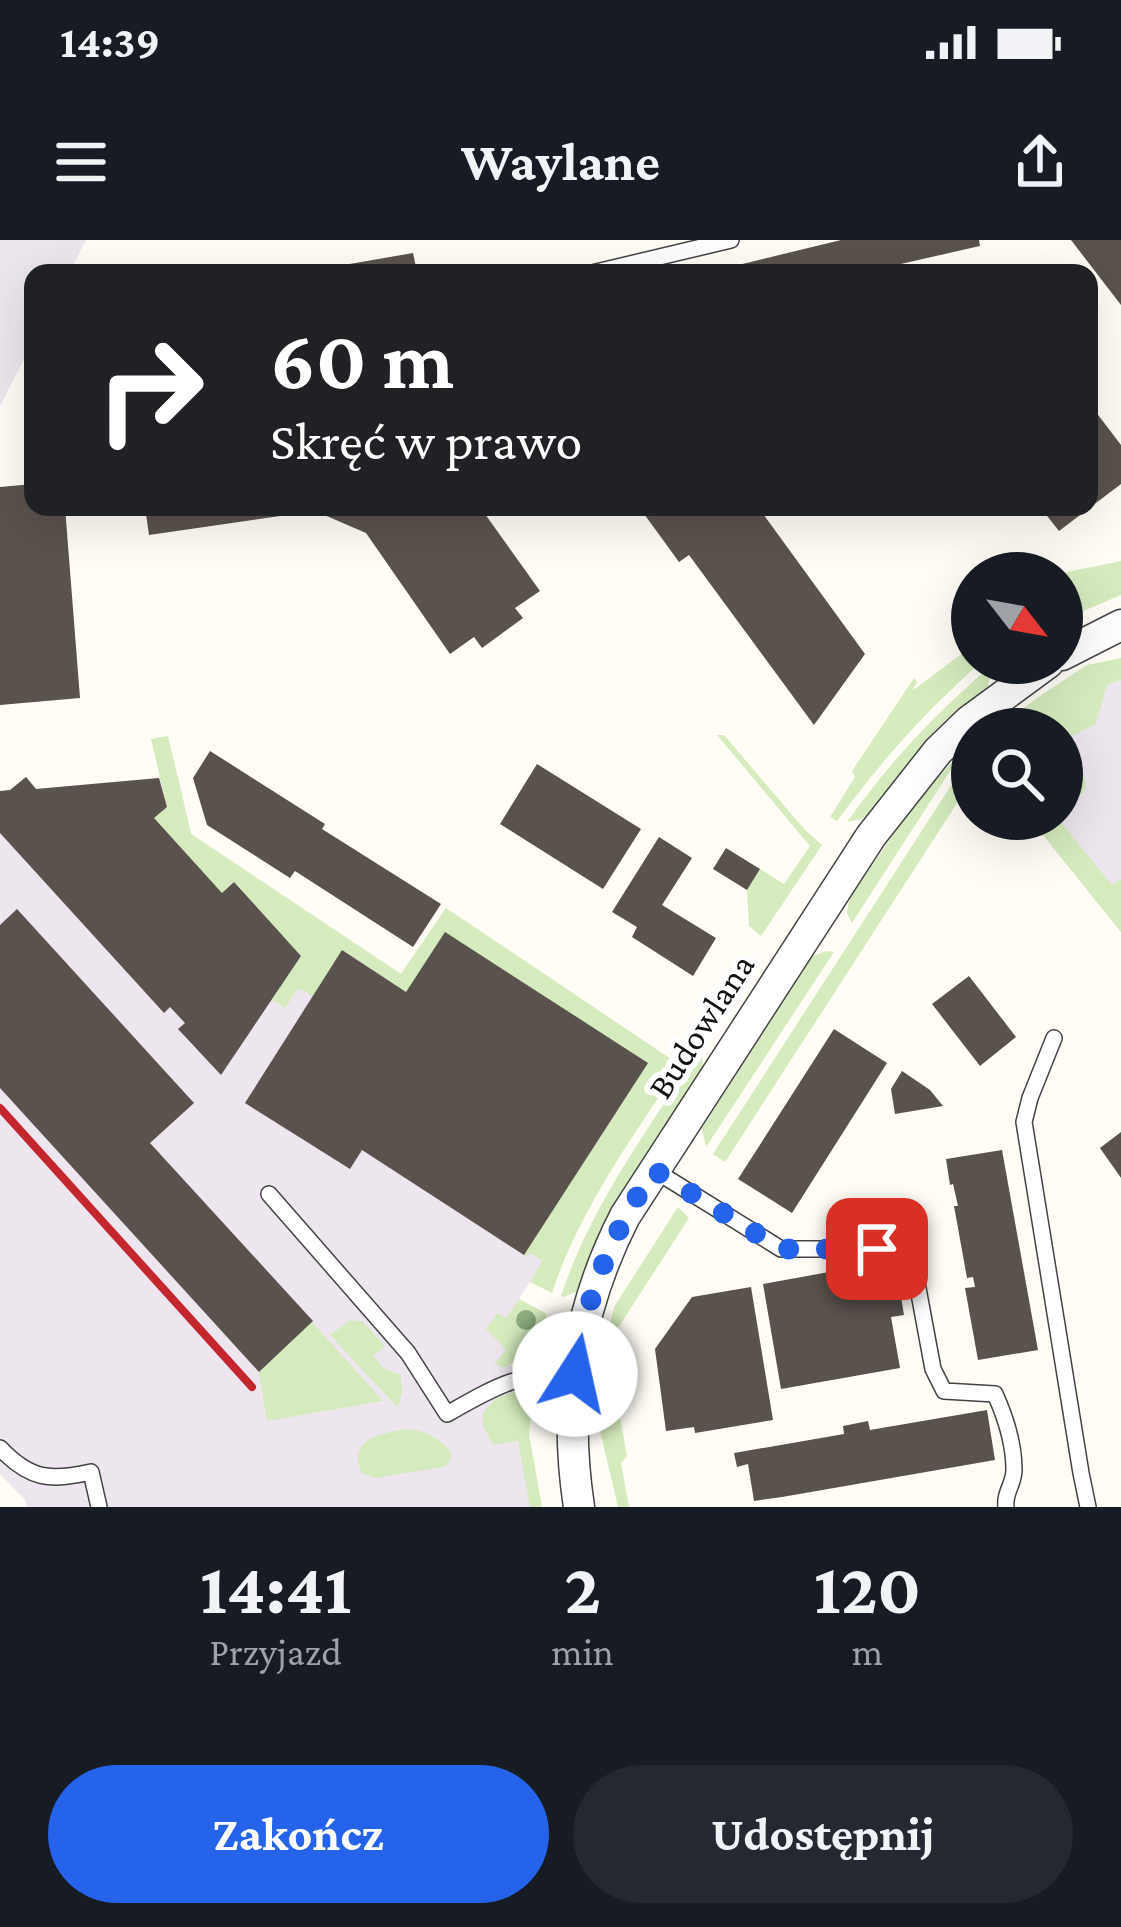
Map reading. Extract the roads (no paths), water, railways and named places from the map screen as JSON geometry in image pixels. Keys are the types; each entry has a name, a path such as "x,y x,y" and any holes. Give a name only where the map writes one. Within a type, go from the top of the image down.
{"street":[{"path":"1083,644 1121,625"},
{"name":"Budowlana","path":"579,1507 572,1450 575,1374 582,1326 608,1250 654,1170 857,856 911,784 969,721 1019,684"}],"lane":[{"path":"630,264 731,240"},
{"path":"1054,1038 1024,1122 1088,1507"},
{"path":"654,1170 781,1249 898,1250 913,1256 933,1369 944,1390 995,1394 1002,1409 1014,1470 1004,1498 1006,1507"},
{"path":"269,1194 408,1353 447,1414 514,1379 552,1372 575,1374"},
{"path":"0,1448 33,1474 60,1479 91,1472 99,1507"}],"railway":[{"path":"0,1108 252,1387"}]}
